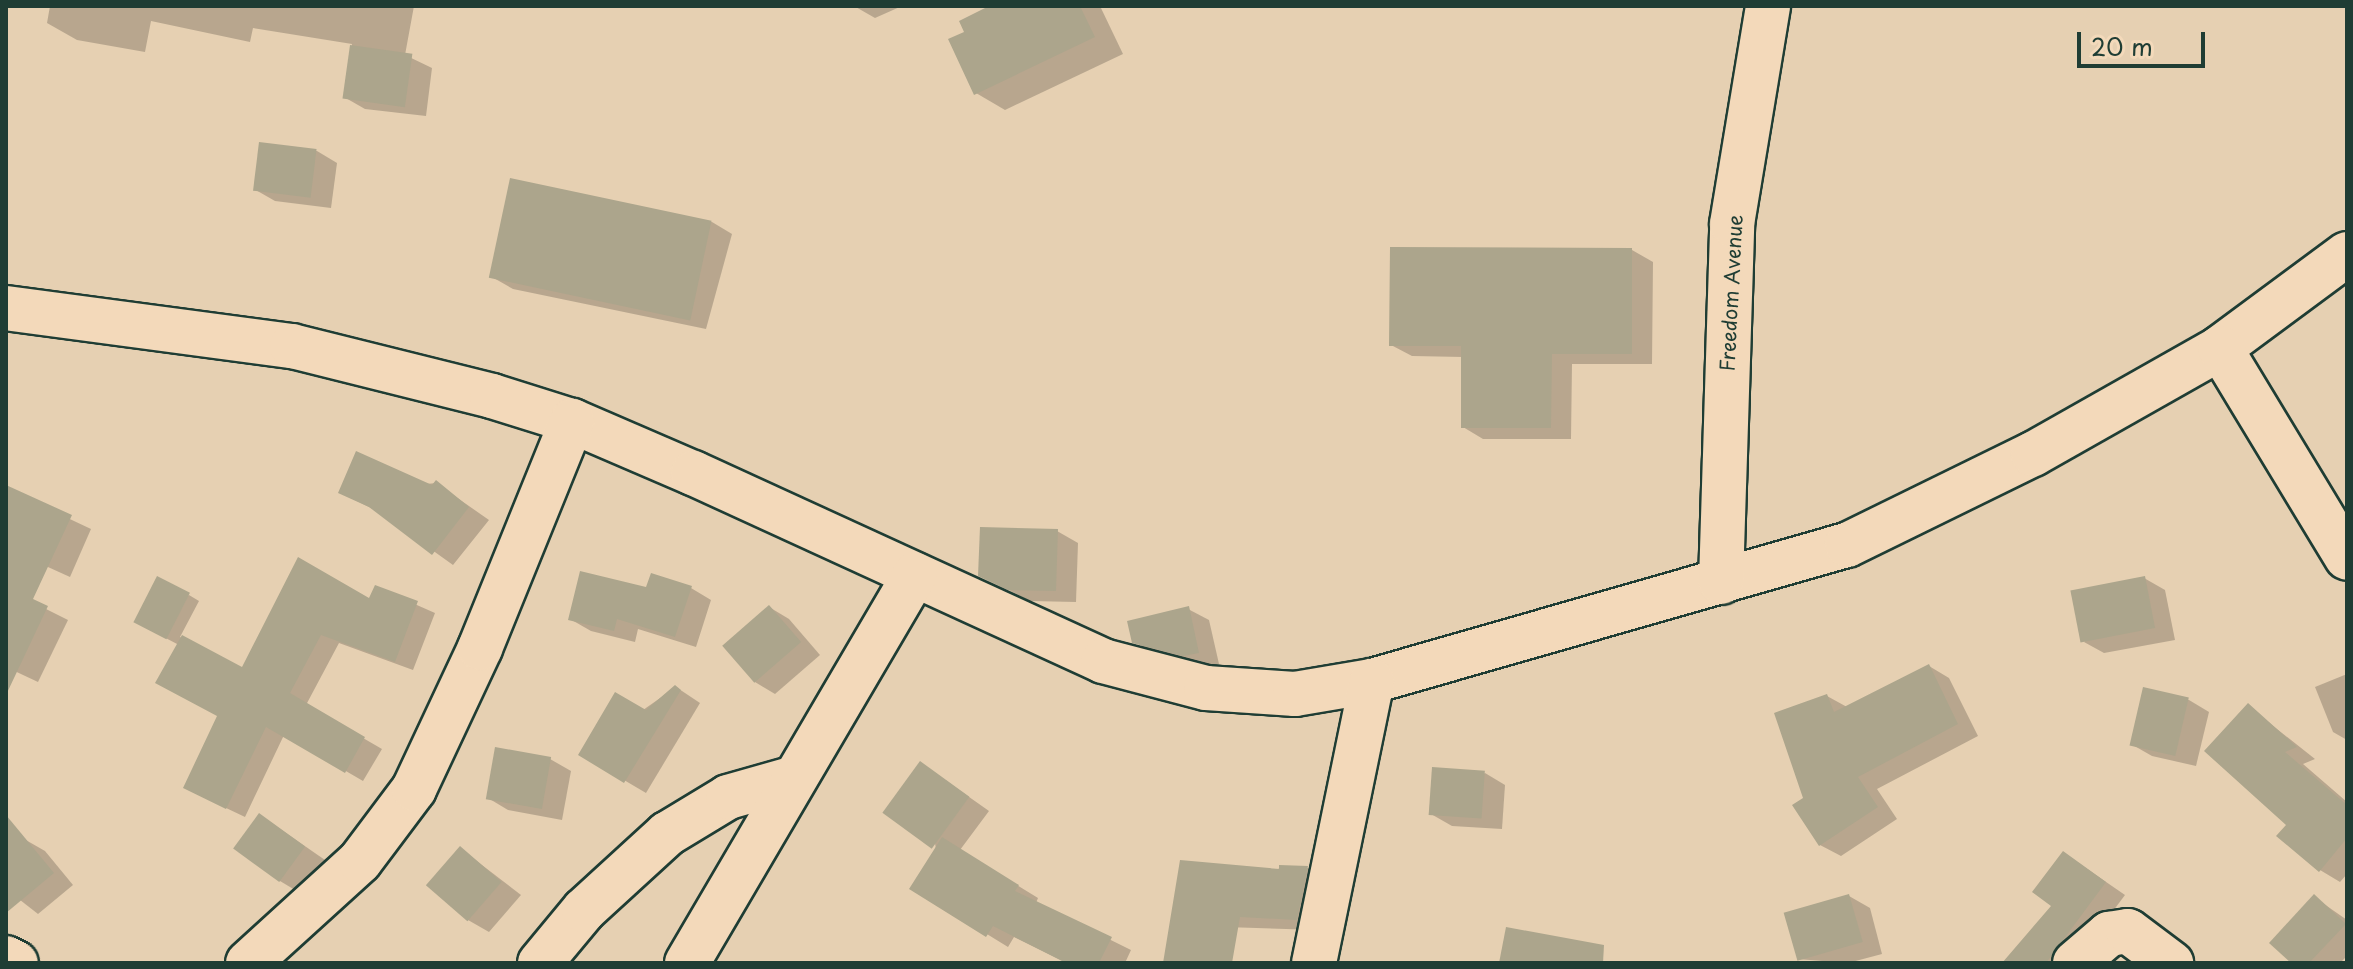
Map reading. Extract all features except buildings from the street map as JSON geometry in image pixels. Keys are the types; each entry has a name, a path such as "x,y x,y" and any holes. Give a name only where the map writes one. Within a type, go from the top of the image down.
{"street":[{"name":"Freedom Avenue","path":"1721,582 1732,224 1768,6"},
{"path":"6,308 292,346 572,421 1064,645 1152,676 1206,688 1295,694 1372,681 1847,545 2033,454 2220,348 2347,254"},
{"path":"2220,348 2347,558"},
{"path":"248,963 360,861 414,789 480,648 572,421"},
{"path":"687,963 791,779 915,575"},
{"path":"1314,963 1372,681"},
{"path":"540,963 602,891 667,834 728,797 791,779"},
{"path":"2075,963 2109,934 2128,931 2171,963"},
{"path":"6,958 16,963"}]}
